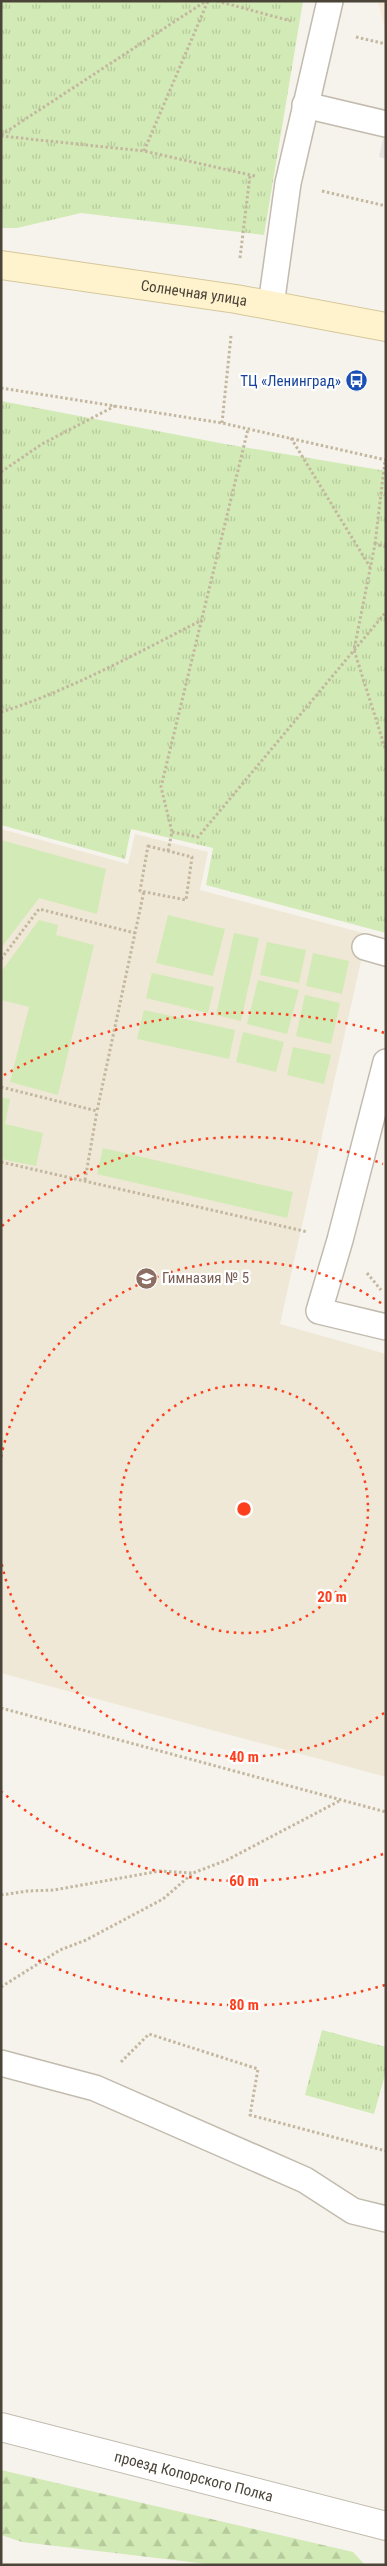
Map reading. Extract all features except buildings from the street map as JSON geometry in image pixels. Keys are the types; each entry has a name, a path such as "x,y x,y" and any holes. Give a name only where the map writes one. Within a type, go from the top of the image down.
{"street":[{"name":"Солнечная улица","path":"1,266 271,306 386,327"},
{"name":"проезд Копорского Полка","path":"1,2427 386,2526"}],"lane":[{"path":"271,306 288,183 330,1"},
{"path":"305,105 386,124"},
{"path":"386,1062 340,1240 318,1311 386,1327"},
{"path":"1,2063 95,2088 305,2180 352,2211 386,2219"}],"path":[{"path":"1,135 207,1"},
{"path":"144,151 207,1"},
{"path":"217,1 322,29"},
{"path":"1,135 144,151 386,206"},
{"path":"240,258 250,175"},
{"path":"222,423 231,336"},
{"path":"1,388 222,423 385,460 375,544 354,650 386,751"},
{"path":"1,472 42,444 115,406"},
{"path":"168,851 172,832 161,787 248,429"},
{"path":"291,438 370,567"},
{"path":"375,544 386,547"},
{"path":"172,832 198,837 386,612"},
{"path":"1,712 20,706 125,659 202,620"},
{"path":"148,846 168,851 192,857 186,900 140,891 148,846"},
{"path":"85,1180 97,1111 144,891"},
{"path":"1,959 39,909 135,933"},
{"path":"1,1087 97,1111"},
{"path":"1,1162 340,1240"},
{"path":"1,1708 386,1812"},
{"path":"1,1987 60,1950 86,1940 163,1899 193,1873 227,1860 341,1800"},
{"path":"1,1895 28,1890 54,1890 160,1871 193,1873"},
{"path":"95,2088 149,2034 258,2069 250,2115 386,2151"}],"shaded area":[{"path":"378,1 386,1 386,32"},
{"path":"386,125 386,159 379,157"},
{"name":"Гимназия № 5","path":"1,829 128,864 135,834 208,852 200,890 367,934 280,1324 386,1354 386,1777 1,1673"}],"green space":[{"path":"1,1 303,1 264,235 81,213 17,228 1,228"},
{"path":"1,401 225,444 386,471 386,933 206,885 213,848 131,829 125,859 1,825"},
{"path":"1,840 106,869 97,914 39,898 1,948"},
{"path":"168,915 225,929 213,976 156,963"},
{"path":"39,920 58,925 56,935 94,945 58,1095 10,1082 29,1007 1,1000 1,972"},
{"path":"234,933 259,938 241,1021 216,1015"},
{"path":"267,942 306,950 299,983 260,975"},
{"path":"313,953 349,961 342,994 306,986"},
{"path":"152,973 214,987 208,1013 146,998"},
{"path":"258,980 299,990 287,1034 247,1024"},
{"path":"305,995 340,1003 331,1044 296,1036"},
{"path":"144,1010 235,1030 229,1059 137,1039"},
{"path":"243,1032 284,1042 276,1072 236,1062"},
{"path":"293,1047 331,1055 324,1084 287,1075"},
{"path":"1,1097 10,1099 5,1124 43,1133 36,1166 1,1159"},
{"path":"103,1148 293,1192 287,1218 97,1174"},
{"path":"322,2030 386,2047 386,2071 374,2114 305,2095"},
{"path":"1,2470 353,2552 365,2565 216,2565 22,2542 1,2535"}],"place":[{"name":"ТЦ «Ленинград»","path":"357,381"},
{"name":"Гимназия № 5","path":"146,1278"}]}
